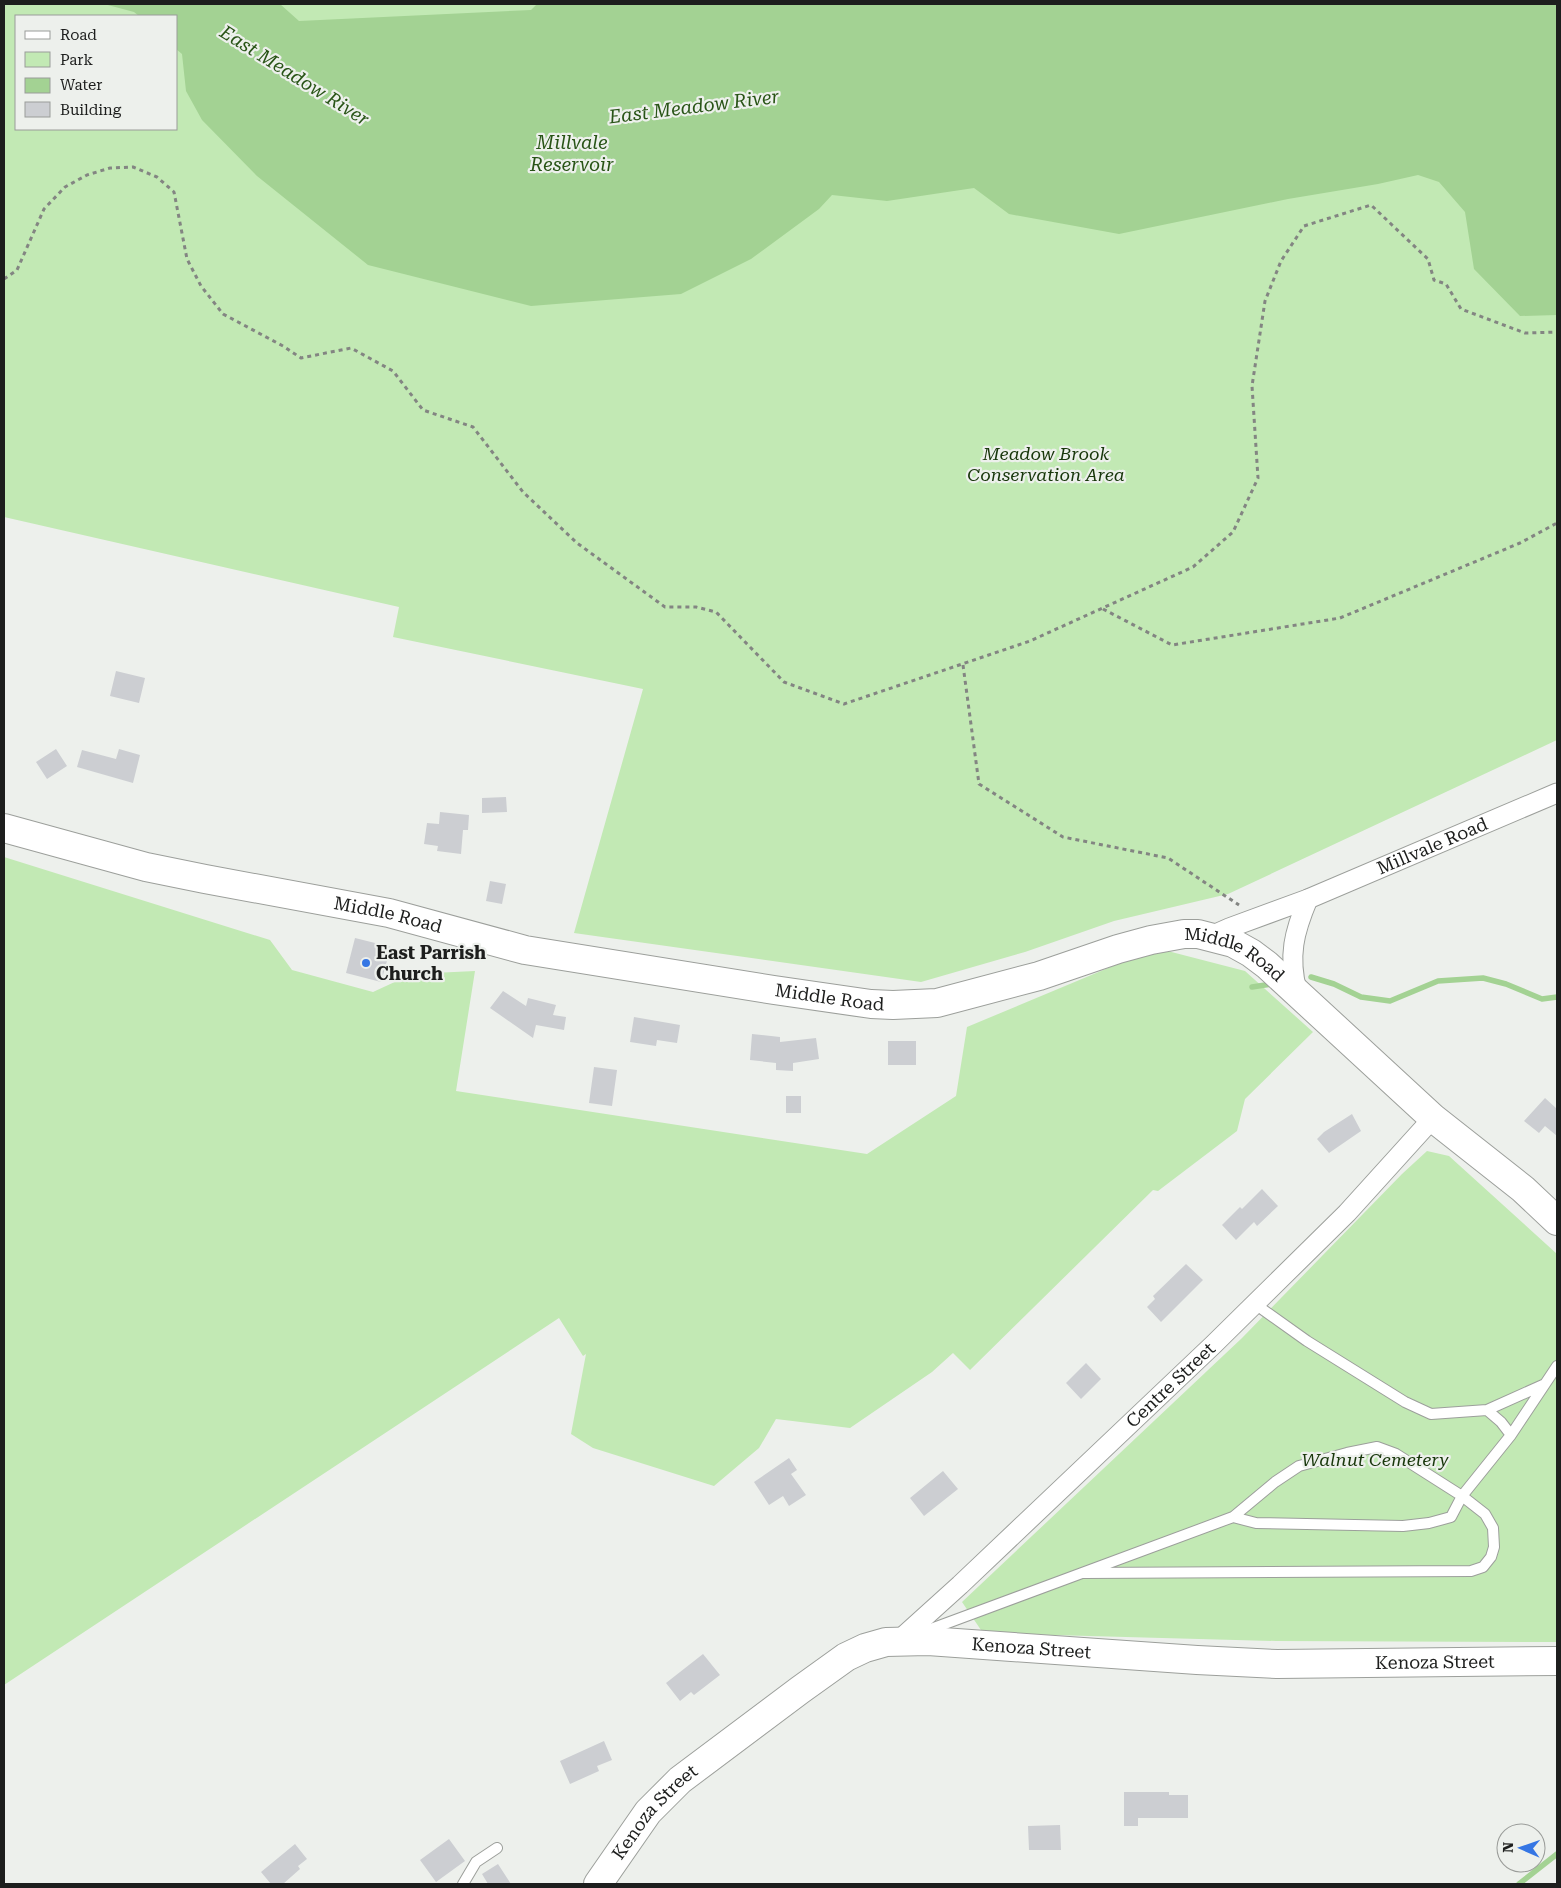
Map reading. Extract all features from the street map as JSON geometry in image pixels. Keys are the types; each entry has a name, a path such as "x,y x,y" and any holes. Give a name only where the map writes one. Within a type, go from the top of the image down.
{"street":[{"name":"Millvale Road","path":"1211,936 1308,899 1557,793"},
{"name":"Middle Road","path":"4,828 146,867 205,880 388,913 525,950 871,1004 937,1003 1040,976 1151,940 1184,934 1211,936 1233,943 1251,953 1296,991 1433,1118 1524,1189 1557,1221"},
{"path":"1296,991 1292,972 1294,938 1308,899"},
{"name":"Centre Street","path":"898,1641 960,1585 1255,1304 1347,1213 1433,1118"},
{"name":"Kenoza Street","path":"598,1884 648,1812 680,1780 846,1657 865,1648 898,1641 928,1640 1277,1664 1557,1661"}],"lane":[{"path":"1255,1304 1308,1341 1405,1402 1431,1414 1486,1410 1545,1384"},
{"path":"1233,1517 1256,1523 1412,1525 1429,1524 1451,1517 1462,1496 1511,1435 1557,1366"},
{"path":"1486,1410 1502,1422 1511,1435"},
{"path":"898,1641 1233,1517 1274,1482 1300,1466 1377,1447 1396,1454 1462,1496 1485,1514 1493,1528 1494,1546 1491,1558 1483,1567 1471,1571 1083,1573"},
{"path":"464,1884 476,1862 497,1848"}],"path":[{"path":"4,279 17,270 44,209 65,188 87,175 110,168 133,167 157,177 174,192 187,259 201,286 223,314 283,346 301,358 352,348 393,371 423,410 473,427 524,492 577,543 665,607 696,607 716,612 784,682 844,704 1030,641 1194,567 1233,532 1258,478 1252,386 1265,301 1282,261 1304,226 1371,205 1428,258 1434,280 1446,284 1461,309 1525,333 1557,332"},
{"path":"1102,609 1172,645 1340,618 1520,543 1557,523"},
{"path":"962,665 979,784 1063,837 1168,858 1259,917"}],"green space":[{"name":"Meadow Brook Conservation Area","path":"4,4 1557,4 1557,740 1228,894 1114,921 1025,952 921,982 574,933 643,689 393,637 399,607 4,517"},
{"path":"4,857 270,940 292,970 373,992 412,974 475,971 456,1091 867,1154 956,1096 967,1027 1156,948 1245,971 1313,1032 1245,1099 1237,1131 1158,1191 1153,1190 970,1370 953,1353 932,1372 850,1428 776,1419 759,1448 714,1486 593,1448 571,1434 586,1354 583,1356 559,1318 4,1685"},
{"name":"Walnut Cemetery","path":"1427,1151 1449,1156 1557,1254 1557,1642 1276,1641 983,1633 962,1602 1242,1338 1402,1174"}],"water":[{"name":"Millvale Reservoir","path":"104,4 280,4 299,21 531,10 537,4 1557,4 1557,315 1520,316 1474,269 1465,212 1439,182 1418,175 1378,184 1288,199 1119,234 1009,214 974,188 887,201 832,195 819,209 751,259 681,294 531,306 368,265 257,176 202,120 186,91 182,54 178,51 178,15 138,15 134,12"}],"building":[{"path":"116,671 145,678 139,703 110,696"},
{"path":"56,749 67,766 47,779 36,762"},
{"path":"119,749 140,755 133,783 77,767 82,750 116,759"},
{"path":"506,797 507,812 482,813 482,798"},
{"path":"440,812 469,815 468,830 463,830 461,854 437,851 438,846 424,844 427,823 439,824"},
{"path":"490,881 506,884 502,904 486,901"},
{"path":"355,938 391,947 381,982 346,973"},
{"path":"503,991 526,1006 528,998 556,1005 553,1015 566,1017 564,1030 536,1025 533,1038 490,1008"},
{"path":"634,1017 680,1025 677,1043 657,1040 656,1046 630,1042"},
{"path":"752,1034 780,1037 780,1042 816,1038 819,1059 793,1063 793,1071 776,1070 776,1063 750,1060"},
{"path":"888,1041 916,1041 916,1065 888,1065"},
{"path":"594,1067 617,1070 612,1106 589,1103"},
{"path":"786,1096 801,1096 801,1113 786,1113"},
{"path":"1545,1098 1557,1109 1557,1136 1545,1126 1539,1133 1524,1121"},
{"path":"1352,1114 1361,1131 1329,1153 1317,1139 1324,1132"},
{"path":"1262,1189 1278,1206 1257,1226 1254,1222 1236,1240 1222,1225"},
{"path":"1186,1264 1203,1280 1161,1322 1147,1307 1155,1299 1153,1296"},
{"path":"1086,1363 1101,1379 1081,1399 1066,1383"},
{"path":"789,1458 797,1470 791,1474 806,1495 789,1506 783,1496 769,1505 754,1482"},
{"path":"943,1471 958,1489 924,1516 910,1498"},
{"path":"703,1654 720,1675 694,1695 691,1692 680,1701 666,1683"},
{"path":"604,1741 612,1760 597,1766 599,1771 570,1784 560,1761"},
{"path":"1124,1792 1169,1792 1169,1795 1188,1795 1188,1818 1138,1818 1138,1826 1124,1826"},
{"path":"1060,1825 1061,1850 1029,1850 1028,1826"},
{"path":"449,1839 465,1861 436,1882 420,1860"},
{"path":"295,1844 307,1859 298,1866 300,1869 283,1884 271,1884 261,1872"},
{"path":"498,1864 511,1884 488,1884 482,1874"}],"waterway":[{"path":"1311,977 1334,984 1361,997 1390,1001 1438,981 1483,978 1506,984 1542,999 1557,997"},
{"path":"1252,987 1272,984"},
{"path":"1519,1884 1557,1854"}],"place":[{"name":"East Parrish Church","path":"366,963"}],"water label":[{"name":"East Meadow River","path":"295,75"},
{"name":"East Meadow River","path":"694,106"}]}
